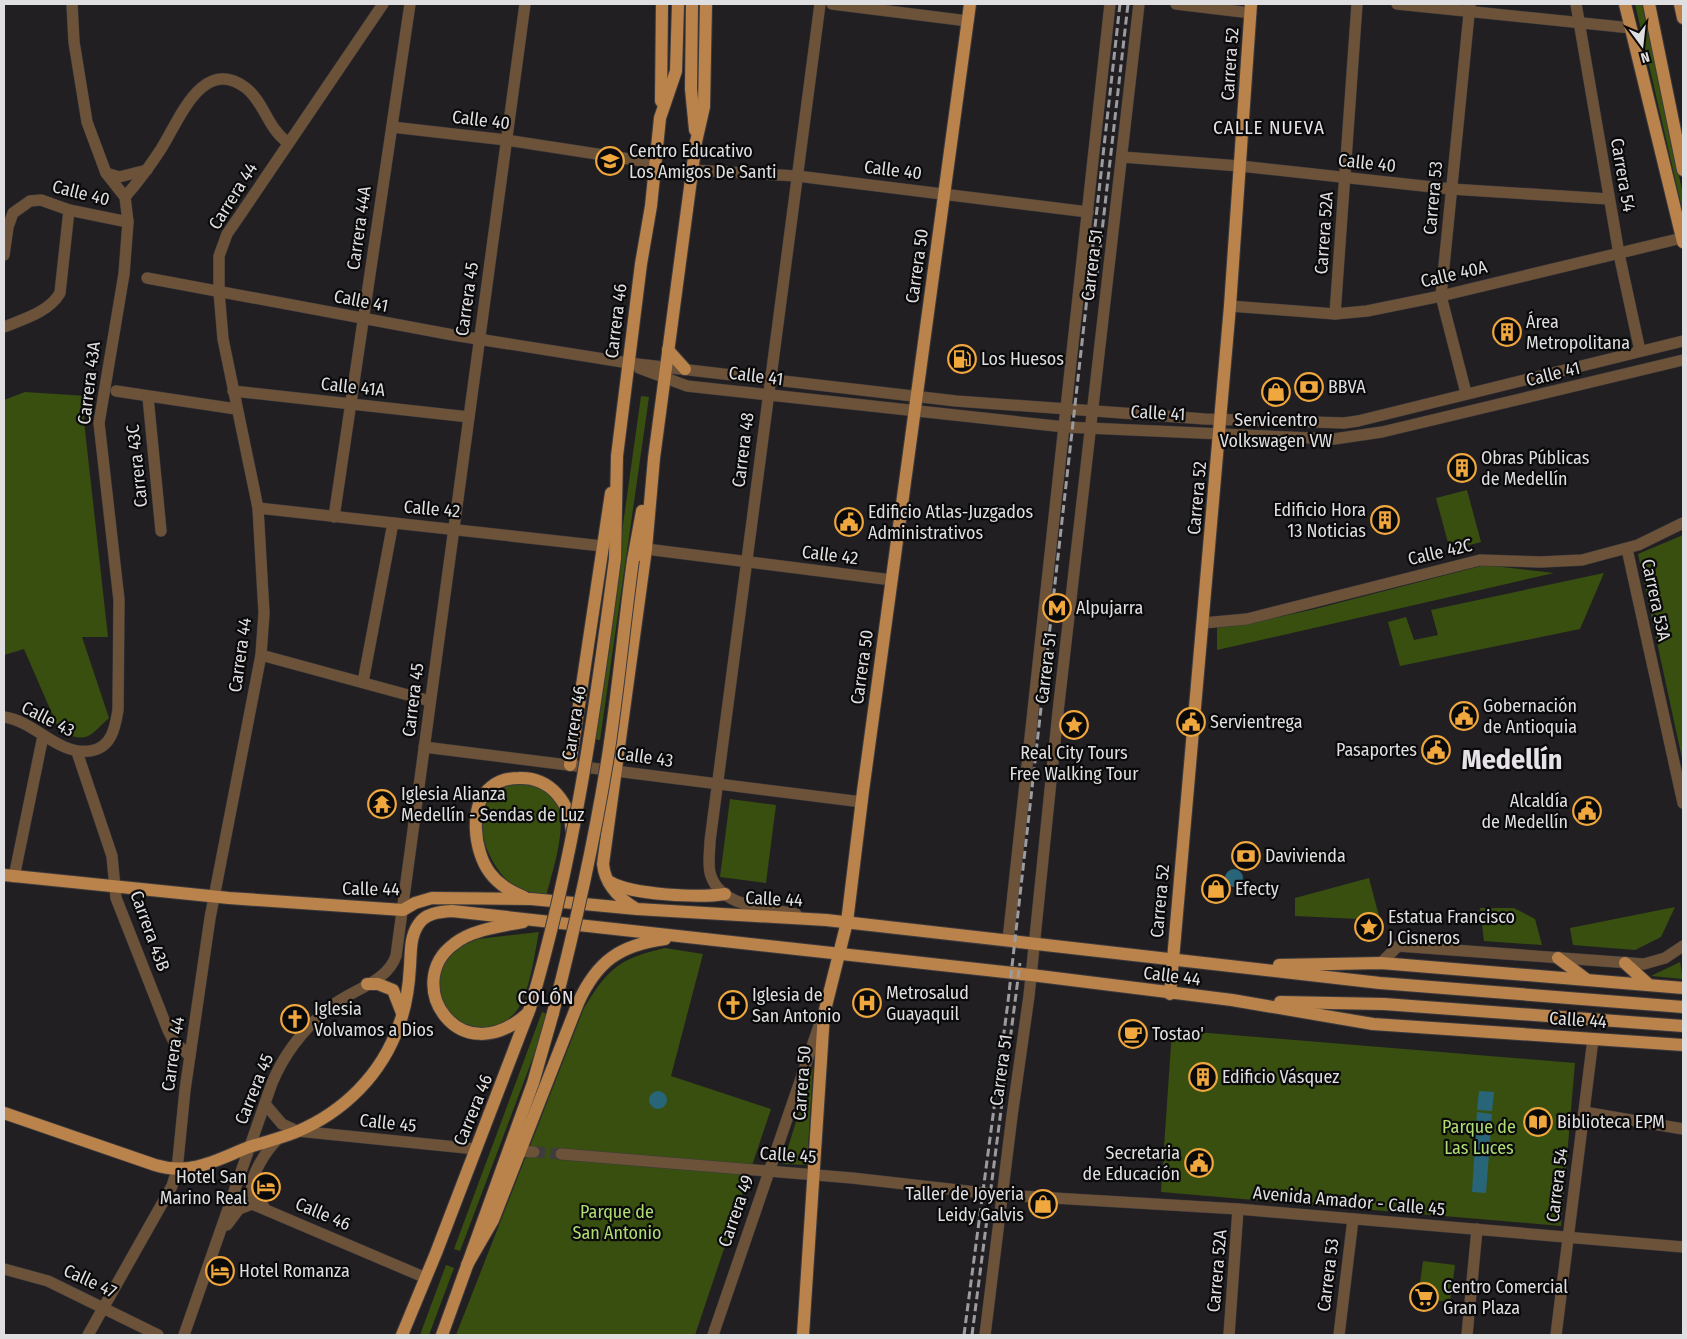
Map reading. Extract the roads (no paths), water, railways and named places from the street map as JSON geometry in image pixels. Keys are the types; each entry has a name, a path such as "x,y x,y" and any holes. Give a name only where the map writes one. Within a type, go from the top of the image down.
{"main road":[{"name":"Carrera 46","path":"402,1335 426,1278 529,1010 555,921 595,707 614,559 617,456 660,118 662,4"},
{"path":"692,4 691,89 696,142"},
{"path":"637,909 620,898 607,881 603,864 646,549 654,458 665,372 696,142 704,108 706,4"},
{"name":"Carrera 50","path":"804,1335 824,1014 841,953 847,922 970,4"},
{"path":"1625,4 1683,240"},
{"path":"1649,4 1683,170"},
{"path":"1680,4 1683,18"},
{"name":"Carrera 52","path":"1170,994 1220,435 1251,8"},
{"name":"Carrera 46","path":"660,118 676,71 678,10"},
{"path":"668,350 685,369"},
{"path":"570,765 617,456"},
{"path":"442,1335 533,1083 553,1013 584,885 597,820 616,700 633,560 654,458"},
{"path":"531,899 510,891 489,872 478,845 477,816 481,800 489,788 499,782 526,778 551,787 567,808 572,833"},
{"name":"Calle 44","path":"9,876 213,897 403,910 415,902 432,898 531,899 637,909 826,920 1380,983 1683,1007"},
{"path":"607,881 628,890 710,897 725,894"},
{"name":"Calle 44","path":"402,1013 407,992 413,936 423,918 452,911 841,953 1232,1000 1384,1004 1683,1026"},
{"path":"529,1010 503,1031 484,1035 466,1031 457,1027 444,1015 436,1000 433,982 441,957 460,939 509,925 538,920"},
{"path":"467,1265 493,1220 578,1003 598,969 608,959 633,945 682,937"},
{"path":"1558,958 1586,980"},
{"name":"Calle 44","path":"1233,966 1380,963 1683,988"},
{"path":"1625,963 1649,985"},
{"path":"297,1132 334,1111 361,1088 385,1056 402,1013 401,1004 393,990 378,984 367,984"},
{"name":"Calle 44","path":"1232,1000 1373,1024 1683,1045"},
{"path":"4,1113 155,1165 177,1170"},
{"name":"Calle 45","path":"177,1170 199,1167 250,1147 297,1132"}],"street":[{"path":"72,4 74,42 87,122 106,173 125,197"},
{"name":"Carrera 44","path":"88,1335 172,1186 177,1170 190,1056 213,897 261,655 264,613 258,508 223,339 219,292 219,256 222,246 287,142 383,4"},
{"name":"Carrera 44A","path":"334,517 410,4"},
{"name":"Carrera 45","path":"184,1335 276,1071 298,1039 333,1005 388,971 393,963 403,910 525,4"},
{"name":"Carrera 48","path":"725,894 716,888 710,874 710,840 820,4"},
{"path":"832,4 968,21"},
{"name":"Carrera 51","path":"1008,940 1110,4"},
{"name":"Carrera 51","path":"986,1335 1007,1195 1139,4"},
{"path":"1176,4 1251,8"},
{"name":"Carrera 52A","path":"1335,314 1357,4"},
{"path":"1396,4 1469,8 1631,28"},
{"name":"Carrera 54","path":"1576,4 1619,254 1640,352"},
{"name":"Carrera 53","path":"1466,393 1441,296 1469,8"},
{"name":"Calle 40","path":"125,197 147,170 189,99 201,87 214,80 229,80 246,88 274,131 287,142"},
{"name":"Calle 40","path":"392,127 506,140 655,163"},
{"name":"Calle 40","path":"1122,157 1240,166 1345,179 1451,189 1609,199"},
{"name":"Calle 40","path":"106,173 119,177 147,170"},
{"name":"Calle 40","path":"692,170 797,176 1088,212"},
{"name":"Carrera 43A","path":"77,752 99,749 110,739 116,728 118,710 119,600 99,423 101,398 124,274 128,222 125,197"},
{"name":"Calle 40","path":"4,255 8,227 13,213 30,201 41,200 69,210 128,222"},
{"path":"4,328 45,309 55,302 63,282 69,210"},
{"name":"Calle 40A","path":"1230,306 1335,314 1366,311 1441,296 1683,240"},
{"name":"Calle 41","path":"148,278 364,319 629,363 665,372 687,386 1065,427 1334,439 1361,436 1416,424 1683,360"},
{"name":"Calle 41","path":"665,372 685,369 917,396 1067,409 1221,419 1344,423 1683,341"},
{"path":"116,391 236,409"},
{"name":"Calle 41A","path":"233,391 468,417"},
{"name":"Carrera 43C","path":"148,397 161,531"},
{"path":"1416,424 1416,412 1430,403"},
{"name":"Calle 42","path":"258,508 453,528 602,546"},
{"path":"363,682 393,523"},
{"name":"Calle 42C","path":"1203,623 1247,619 1480,560 1564,562 1627,549 1683,523"},
{"name":"Calle 42","path":"646,549 892,580"},
{"name":"Carrera 53A","path":"1627,549 1683,804"},
{"path":"261,655 430,701"},
{"name":"Calle 43","path":"4,717 77,752"},
{"path":"9,876 43,736"},
{"name":"Calle 43","path":"424,747 862,802"},
{"name":"Carrera 43B","path":"77,752 112,856 116,898 168,1030 174,1042 190,1056"},
{"name":"Calle 44","path":"725,894 736,902 826,920"},
{"path":"1380,963 1398,946 1625,963 1656,962 1683,946"},
{"name":"Carrera 49","path":"713,1335 824,1014"},
{"name":"Carrera 54","path":"1556,1335 1593,1039"},
{"name":"Calle 45","path":"265,1104 282,1124 297,1132 476,1150"},
{"path":"1584,1112 1683,1129"},
{"path":"267,1209 253,1196 252,1183 268,1149 279,1138"},
{"path":"519,1151 534,1152"},
{"name":"Calle 45","path":"561,1154 814,1175 1007,1195"},
{"name":"Avenida Amador - Calle 45","path":"1007,1195 1238,1209 1683,1247"},
{"name":"Calle 46","path":"218,1239 233,1215 245,1205 252,1204 426,1278"},
{"name":"Carrera 52A","path":"1229,1335 1238,1209"},
{"name":"Carrera 53","path":"1339,1335 1353,1219"},
{"path":"1467,1335 1477,1229"},
{"name":"Calle 47","path":"4,1270 48,1281 158,1335"}],"water":[{"path":"1234,869 1240,872 1243,878 1240,884 1234,887 1228,884 1225,878 1228,872"},
{"path":"658,1091 664,1094 667,1100 664,1106 658,1109 652,1106 649,1100 652,1094"},
{"path":"1479,1091 1494,1092 1492,1111 1477,1110"},
{"path":"1477,1112 1492,1114 1486,1193 1472,1192"}],"tunnel":[{"path":"534,1152 561,1154"}],"railway":[{"path":"964,1335 1008,1002 1120,4"},
{"path":"1097,275 1128,4"},
{"path":"972,1335 1020,963"}],"place":[{"name":"Centro Educativo Los Amigos De Santi","path":"610,161"},
{"name":"Área Metropolitana","path":"1507,332"},
{"name":"Los Huesos","path":"962,359"},
{"name":"BBVA","path":"1309,387"},
{"name":"Servicentro Volkswagen VW","path":"1276,392"},
{"name":"Obras Públicas de Medellín","path":"1462,468"},
{"name":"Edificio Hora 13 Noticias","path":"1385,520"},
{"name":"Edificio Atlas-Juzgados Administrativos","path":"849,522"},
{"name":"Alpujarra","path":"1057,608"},
{"name":"Gobernación de Antioquia","path":"1464,716"},
{"name":"Servientrega","path":"1191,722"},
{"name":"Real City Tours Free Walking Tour","path":"1074,725"},
{"name":"Pasaportes","path":"1436,750"},
{"name":"Iglesia Alianza Medellín - Sendas de Luz","path":"382,804"},
{"name":"Alcaldía de Medellín","path":"1587,811"},
{"name":"Davivienda","path":"1246,856"},
{"name":"Efecty","path":"1216,889"},
{"name":"Estatua Francisco J Cisneros","path":"1369,927"},
{"name":"Metrosalud Guayaquil","path":"867,1003"},
{"name":"Iglesia de San Antonio","path":"733,1005"},
{"name":"Iglesia Volvamos a Dios","path":"295,1019"},
{"name":"Tostao'","path":"1133,1034"},
{"name":"Edificio Vásquez","path":"1203,1077"},
{"name":"Biblioteca EPM","path":"1538,1122"},
{"name":"Secretaria de Educación","path":"1199,1163"},
{"name":"Hotel San Marino Real","path":"266,1187"},
{"name":"Taller de Joyeria Leidy Galvis","path":"1043,1204"},
{"name":"Hotel Romanza","path":"220,1271"},
{"name":"Centro Comercial Gran Plaza","path":"1424,1297"}],"district":[{"name":"CALLE NUEVA","path":"1269,127"},
{"name":"Medellín","path":"1512,759"},
{"name":"COLÓN","path":"546,997"}],"park label":[{"name":"Parque de Las Luces","path":"1479,1137"},
{"name":"Parque de San Antonio","path":"617,1222"}]}
